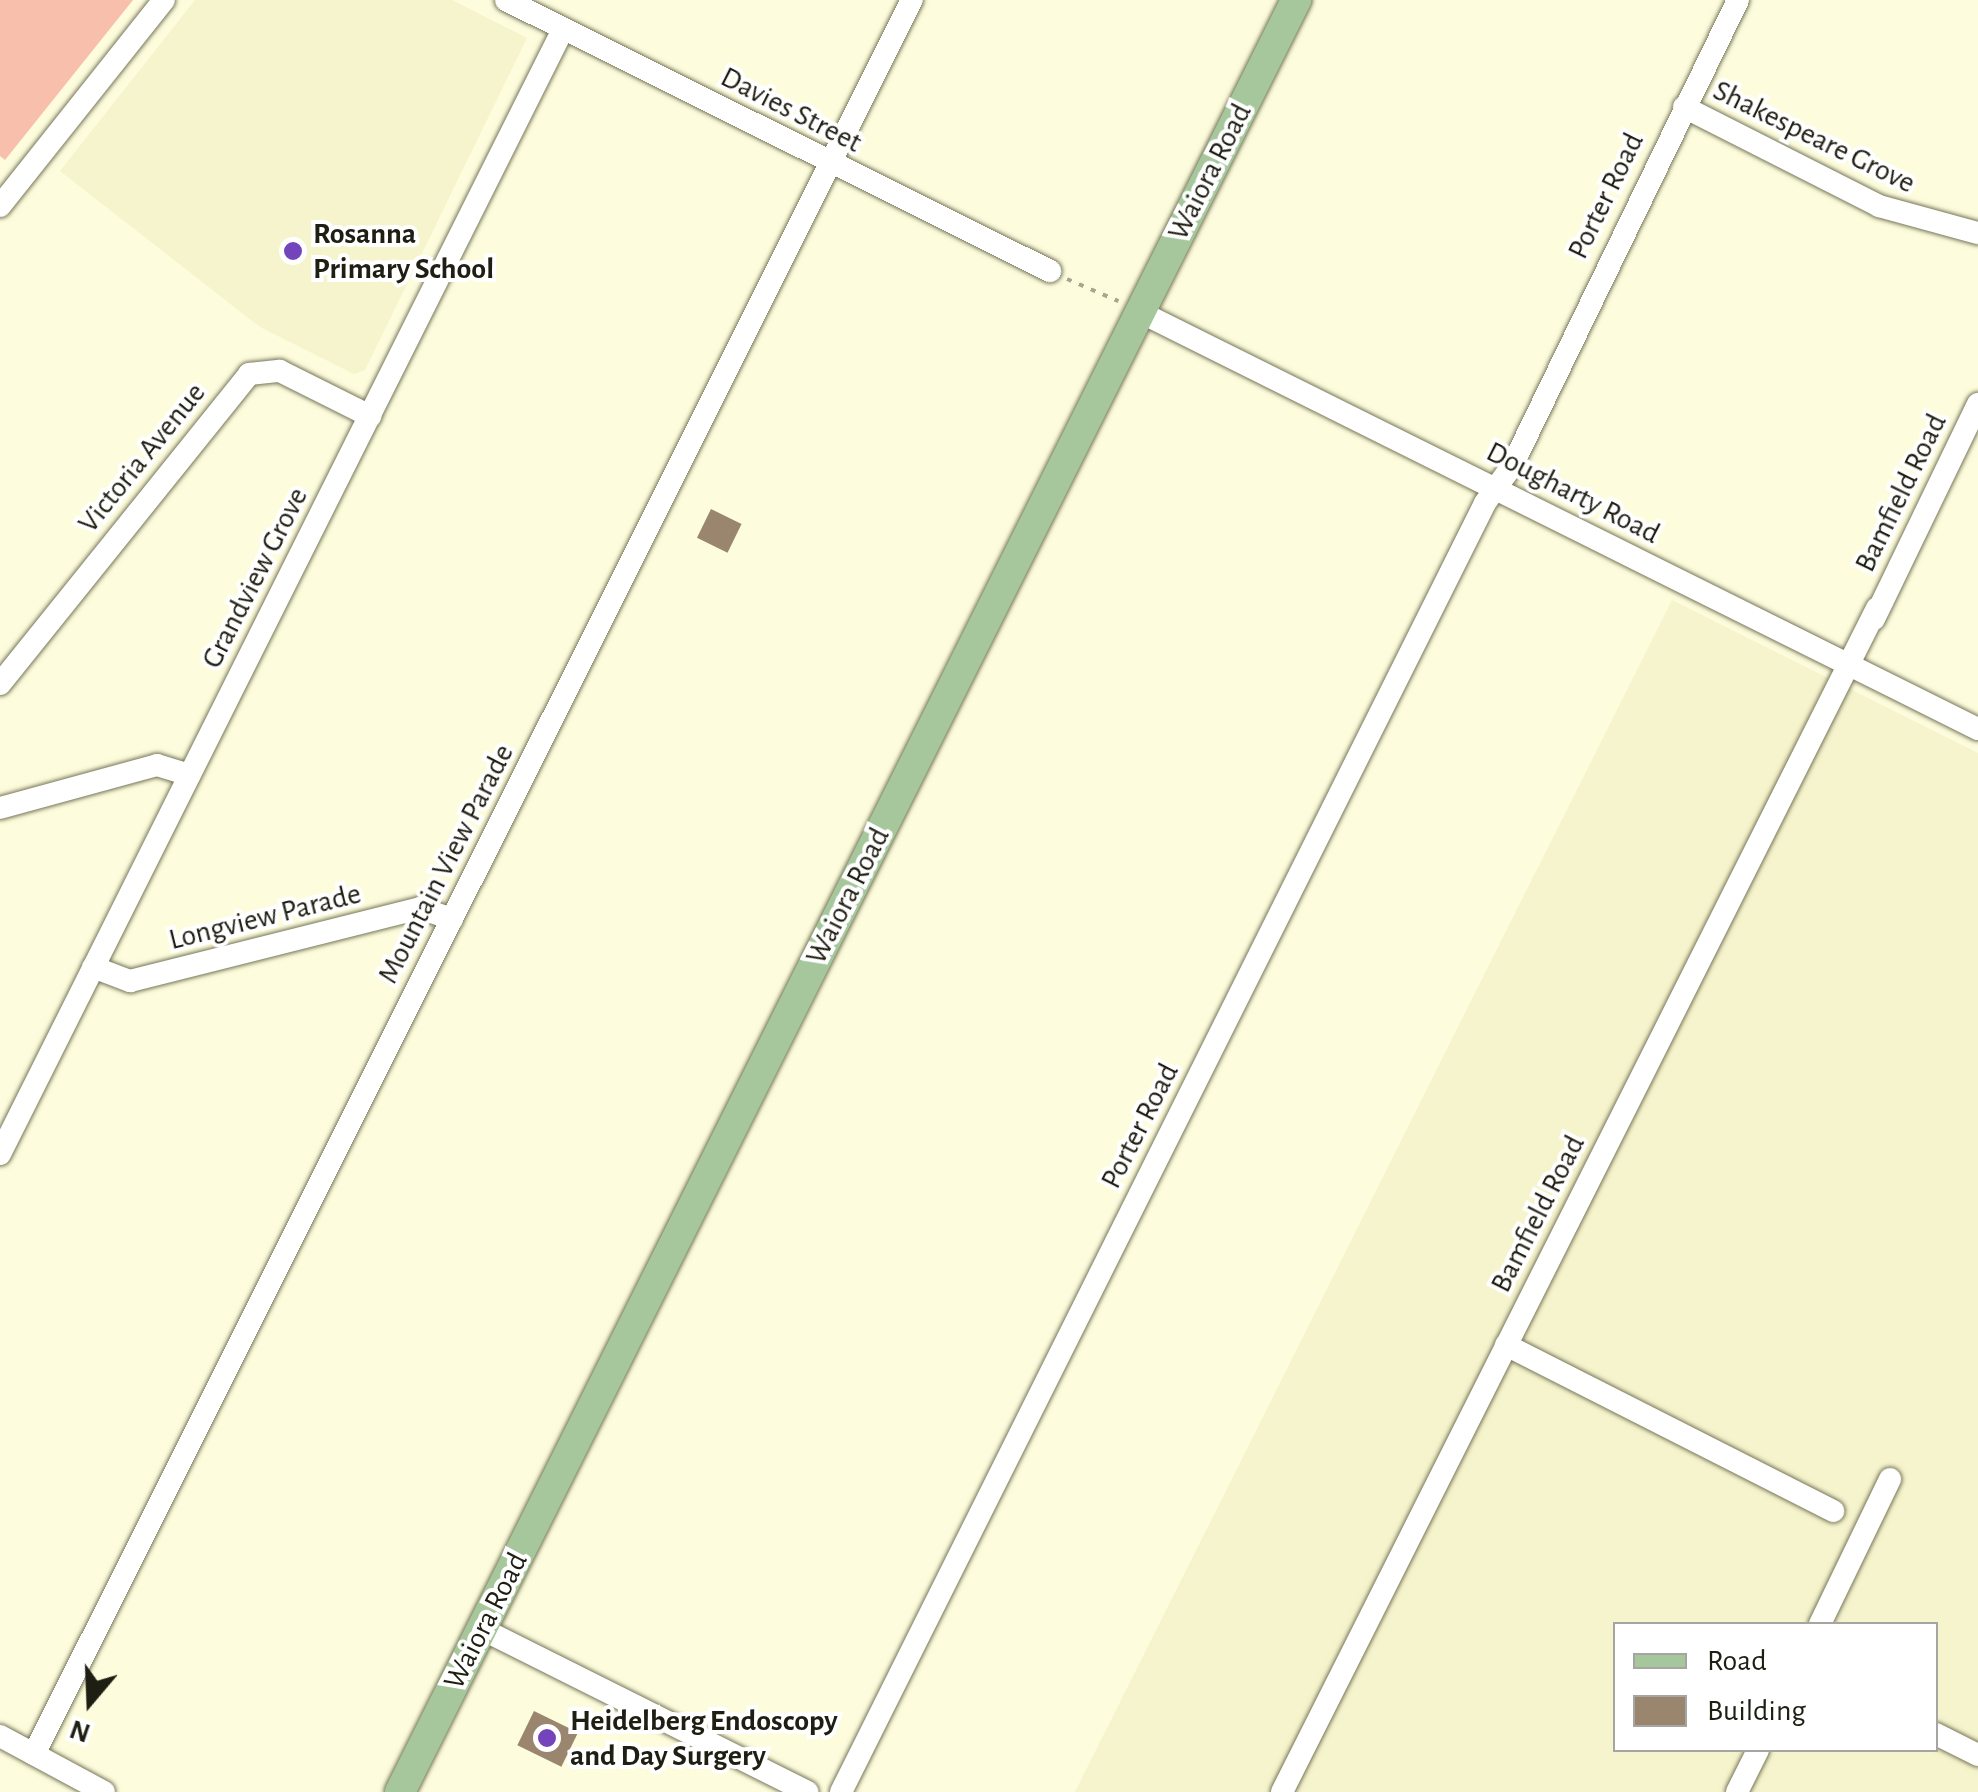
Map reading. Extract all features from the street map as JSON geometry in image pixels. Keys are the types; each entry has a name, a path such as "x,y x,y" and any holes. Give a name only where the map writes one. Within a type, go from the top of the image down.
{"main road":[{"name":"Waiora Road","path":"400,1792 1296,0"}],"street":[{"path":"0,206 164,0"},
{"name":"Mountain View Parade","path":"34,1754 912,0"},
{"name":"Porter Road","path":"841,1792 1494,486 1499,459 1528,420 1738,0"},
{"name":"Davies Street","path":"521,3 563,29 1050,271"},
{"name":"Grandview Grove","path":"0,1154 563,29"},
{"name":"Shakespeare Grove","path":"1684,107 1880,206 1978,233"},
{"name":"Dougharty Road","path":"1140,312 1978,729"},
{"name":"Victoria Avenue","path":"0,684 249,374 280,371 370,416"},
{"name":"Bamfield Road","path":"1282,1792 1978,404"},
{"path":"0,808 157,765 190,774"},
{"name":"Longview Parade","path":"93,967 130,981 420,908 452,918"},
{"path":"1506,1346 1833,1511"},
{"path":"1821,1622 1890,1479"},
{"path":"482,1629 807,1792"},
{"path":"1938,1735 1978,1755"},
{"path":"0,1736 102,1792"},
{"path":"1737,1792 1757,1752"}],"path":[{"path":"1050,271 1140,312"}],"shaded area":[{"path":"0,0 133,0 5,160 0,156"},
{"name":"Rosanna Primary School","path":"195,0 452,0 527,38 365,370 354,374 260,327 60,171"},
{"path":"1672,600 1978,753 1978,1792 1075,1792"}],"building":[{"path":"711,509 742,524 728,553 697,538"},
{"name":"Heidelberg Endoscopy and Day Surgery","path":"534,1711 578,1732 561,1767 517,1745"}],"place":[{"name":"Rosanna Primary School","path":"293,251"},
{"name":"Heidelberg Endoscopy and Day Surgery","path":"547,1738"}]}
